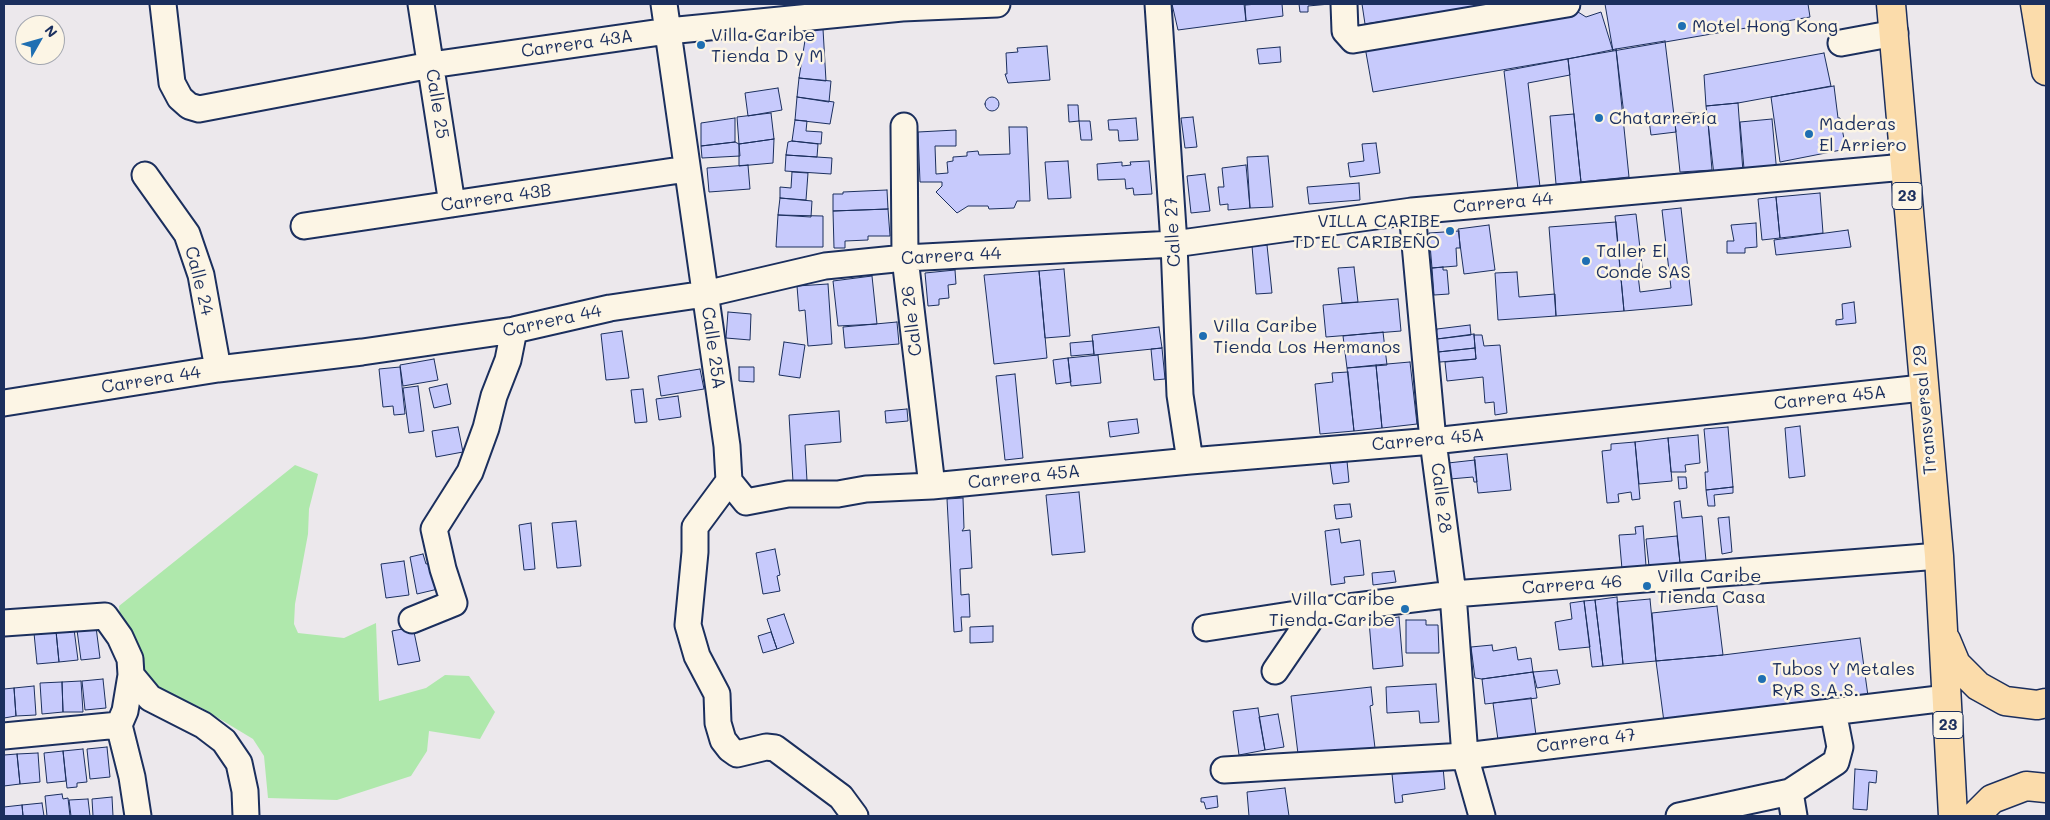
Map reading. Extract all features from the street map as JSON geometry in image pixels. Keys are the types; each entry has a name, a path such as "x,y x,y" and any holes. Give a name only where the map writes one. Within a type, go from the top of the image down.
{"highway":[{"name":"Transversal 29","path":"1890,4 1895,33 1922,388 1939,556 1953,816"},
{"path":"2035,4 2046,71"},
{"path":"1943,634 1956,664 1978,686 2005,701 2036,705 2046,703"},
{"path":"1975,816 1992,798 2026,786 2046,788"}],"street":[{"name":"Carrera 43A","path":"162,4 172,83 180,98 188,106 199,109 431,65 668,31 902,8 997,4"},
{"name":"Calle 25","path":"421,4 452,204"},
{"name":"Calle 25A","path":"664,4 727,446 729,481"},
{"name":"Calle 27","path":"1158,4 1174,244 1180,395 1190,461"},
{"path":"1344,4 1345,31 1353,40 1566,4"},
{"path":"1841,43 1895,33"},
{"name":"Calle 26","path":"904,126 905,258 932,486"},
{"name":"Carrera 44","path":"4,402 218,369 362,352 514,330 610,308 705,294 825,266 905,258 1174,244 1412,211 1905,167"},
{"name":"Carrera 43B","path":"304,226 687,170"},
{"name":"Calle 24","path":"145,175 187,234 201,275 218,369"},
{"name":"Calle 28","path":"1412,211 1433,441 1453,594 1465,756 1482,816"},
{"path":"412,620 454,603 434,529 470,472 486,428 494,396 508,360 514,330"},
{"name":"Carrera 45A","path":"932,486 1190,461 1433,441 1922,388"},
{"path":"855,816 841,797 775,748 766,747 738,754 730,749 723,740 718,723 717,694 697,656 688,625 695,552 695,527 729,481 746,502 788,494 838,494 866,489 932,486"},
{"name":"Carrera 46","path":"1206,628 1316,611 1453,594 1939,556"},
{"path":"1275,671 1316,611"},
{"path":"4,623 105,616 120,637 130,659 131,675 125,711 119,725 132,777 138,816"},
{"path":"131,675 150,698 202,725 224,741 239,763 245,791 246,816"},
{"name":"Carrera 47","path":"1224,770 1465,756 1947,698"},
{"path":"1679,816 1790,792 1836,762 1840,746 1833,711"},
{"path":"4,736 119,725"},
{"path":"1790,792 1794,816"}],"green space":[{"path":"295,465 318,474 309,509 308,534 295,604 294,624 298,633 344,638 376,623 379,701 426,688 445,675 469,676 495,712 480,739 429,731 427,751 411,776 337,800 268,798 264,756 253,739 200,707 154,689 120,617 119,606"}],"building":[{"path":"1172,4 1244,4 1246,21 1178,30"},
{"path":"1282,4 1283,16 1246,21 1245,5"},
{"path":"1299,4 1330,4 1308,6 1308,12 1300,12"},
{"path":"1362,4 1496,4 1365,24"},
{"name":"Motel Hong Kong","path":"1605,4 1808,4 1810,17 1613,51"},
{"path":"1578,12 1586,17 1601,12 1613,51 1373,92 1365,47"},
{"path":"807,28 823,29 826,81 799,78"},
{"path":"1665,41 1676,132 1651,135 1649,120 1625,123 1616,49"},
{"path":"1047,46 1050,80 1008,83 1005,74 1007,74 1006,53 1018,52 1017,48"},
{"path":"1280,47 1281,62 1259,64 1257,49"},
{"name":"Chatarrería","path":"1616,49 1629,177 1581,182 1568,59"},
{"path":"1824,53 1831,86 1738,103 1706,106 1704,75"},
{"path":"1568,59 1570,75 1528,83 1540,187 1518,189 1504,71"},
{"path":"799,78 831,81 829,102 797,97"},
{"name":"Maderas El Arriero","path":"1834,86 1838,118 1840,118 1846,149 1780,162 1771,97"},
{"path":"778,88 782,110 748,116 745,93"},
{"path":"797,97 834,102 830,124 795,120"},
{"path":"992,97 997,99 999,104 997,109 992,111 987,109 985,104 987,99"},
{"path":"1738,103 1743,172 1714,175 1706,106"},
{"path":"1068,105 1078,105 1079,121 1069,122"},
{"path":"771,113 774,139 739,144 737,117"},
{"path":"1686,113 1695,113 1695,122 1708,122 1712,170 1680,172 1675,123 1687,122"},
{"path":"1574,114 1581,182 1556,184 1550,116"},
{"path":"1193,117 1197,147 1185,148 1181,118"},
{"path":"735,118 735,142 701,146 701,123"},
{"path":"1136,118 1138,140 1119,141 1118,130 1109,130 1108,120"},
{"path":"1772,119 1777,174 1744,169 1740,122"},
{"path":"795,120 807,121 806,131 822,132 821,144 792,141"},
{"path":"1079,121 1090,121 1092,140 1081,140"},
{"path":"1009,127 1027,127 1030,201 1017,201 1014,208 989,209 988,206 968,206 957,213 936,192 942,186 942,182 920,182 918,132 956,130 956,146 935,146 936,174 948,173 947,162 953,161 953,157 967,156 967,152 978,151 979,155 1010,154"},
{"path":"774,139 773,163 739,166 739,144"},
{"path":"735,142 739,144 740,156 702,158 701,146"},
{"path":"788,142 818,144 817,157 786,155"},
{"path":"1376,143 1380,173 1350,177 1348,163 1364,161 1362,144"},
{"path":"786,155 832,158 831,174 785,171"},
{"path":"1268,156 1273,207 1250,208 1247,157"},
{"path":"1068,161 1071,198 1048,199 1045,162"},
{"path":"1149,161 1152,194 1134,195 1133,188 1126,189 1125,179 1098,180 1097,164 1122,162 1122,166 1131,165 1130,162"},
{"path":"748,165 750,189 709,192 707,168"},
{"path":"1246,165 1250,208 1228,210 1228,204 1220,205 1218,187 1224,187 1222,168"},
{"path":"792,172 808,173 806,200 780,198 780,187 791,188"},
{"path":"1205,174 1210,211 1191,213 1187,176"},
{"path":"1359,183 1360,200 1309,204 1307,187"},
{"path":"887,190 888,209 833,211 833,194"},
{"path":"1820,193 1823,233 1780,238 1776,197"},
{"path":"1776,197 1780,238 1762,240 1758,199"},
{"path":"780,198 812,201 811,217 778,215"},
{"path":"1681,208 1692,305 1624,311 1615,216 1636,214 1643,274 1638,275 1640,292 1671,288 1662,210"},
{"path":"888,209 890,236 868,236 868,240 845,241 845,248 834,248 833,211"},
{"path":"778,215 823,216 823,247 776,247"},
{"name":"Taller El Conde SAS","path":"1616,222 1624,311 1556,316 1549,227"},
{"path":"1756,223 1757,247 1745,248 1745,253 1727,253 1727,241 1734,241 1731,225"},
{"path":"1489,225 1495,270 1464,274 1458,229"},
{"path":"1848,230 1851,247 1776,255 1774,240"},
{"path":"1459,231 1460,248 1456,248 1457,266 1432,268 1429,233"},
{"path":"1267,245 1272,293 1256,294 1252,246"},
{"path":"1354,267 1358,302 1342,303 1338,268"},
{"path":"1443,267 1443,270 1447,270 1449,294 1434,295 1432,268"},
{"path":"1064,269 1070,336 1045,338 1039,271"},
{"path":"955,270 956,284 948,285 949,298 939,299 939,305 928,306 925,273"},
{"path":"1039,271 1047,358 994,364 984,275"},
{"path":"1517,272 1519,297 1555,294 1556,316 1498,320 1495,273"},
{"path":"872,276 877,324 838,326 833,281"},
{"path":"828,284 832,344 808,346 805,310 799,311 797,286"},
{"path":"1398,299 1401,331 1326,337 1323,305"},
{"path":"1854,302 1856,323 1836,325 1836,320 1843,319 1842,304"},
{"path":"728,312 751,314 750,340 726,338"},
{"path":"897,322 899,344 845,348 843,327"},
{"path":"1470,325 1471,335 1437,339 1437,329"},
{"path":"1159,327 1162,348 1094,355 1092,335"},
{"path":"622,331 629,378 606,380 601,334"},
{"path":"1383,332 1387,365 1347,368 1343,336"},
{"path":"1474,334 1475,348 1438,352 1436,349 1437,339"},
{"path":"1474,335 1482,335 1484,346 1500,345 1507,413 1495,415 1494,402 1485,403 1483,377 1447,381 1445,362 1476,359"},
{"path":"1093,341 1094,354 1071,356 1070,343"},
{"path":"784,342 805,345 800,378 779,375"},
{"path":"1162,348 1165,379 1154,380 1151,349"},
{"path":"1475,348 1476,359 1440,362 1438,360 1438,352"},
{"path":"1098,355 1101,383 1071,386 1068,358"},
{"path":"1068,358 1071,382 1056,384 1053,360"},
{"path":"434,359 438,380 403,386 400,365"},
{"path":"1410,362 1417,424 1382,428 1376,365"},
{"path":"1376,365 1382,428 1354,431 1347,368"},
{"path":"400,367 405,414 394,415 393,406 383,407 379,369"},
{"path":"739,367 754,367 754,382 739,381"},
{"path":"700,369 704,389 661,396 658,376"},
{"path":"1348,372 1354,431 1320,434 1315,384 1333,382 1332,373"},
{"path":"1015,374 1023,458 1005,460 996,376"},
{"path":"447,384 451,404 434,408 429,388"},
{"path":"418,386 424,431 409,433 403,388"},
{"path":"643,389 647,422 635,423 631,390"},
{"path":"678,396 681,417 659,420 656,399"},
{"path":"907,409 908,421 886,423 885,411"},
{"path":"839,411 841,442 805,445 807,481 793,482 789,415"},
{"path":"1137,419 1139,433 1110,437 1108,422"},
{"path":"1800,426 1805,476 1789,478 1785,428"},
{"path":"458,427 463,452 436,457 432,431"},
{"path":"1728,427 1733,487 1706,490 1705,472 1708,472 1704,429"},
{"path":"1698,435 1700,463 1685,465 1686,472 1671,472 1668,438"},
{"path":"1668,438 1672,481 1639,484 1635,442"},
{"path":"1635,442 1640,499 1632,500 1631,492 1618,494 1619,502 1607,503 1602,451 1611,450 1611,444"},
{"path":"1507,454 1511,490 1478,493 1474,457"},
{"path":"1475,460 1477,482 1474,482 1473,477 1450,479 1448,463"},
{"path":"1347,461 1349,482 1333,484 1330,463"},
{"path":"1678,477 1686,477 1687,488 1679,489"},
{"path":"1733,487 1733,493 1714,495 1715,506 1708,506 1706,490"},
{"path":"1079,492 1085,552 1052,555 1046,495"},
{"path":"963,498 964,528 962,531 970,530 972,568 960,569 961,595 969,594 970,617 961,617 962,631 954,632 947,499"},
{"path":"1680,501 1682,518 1702,516 1706,561 1680,563 1674,502"},
{"path":"1350,504 1352,517 1336,519 1334,505"},
{"path":"1729,517 1732,552 1722,554 1718,518"},
{"path":"576,521 581,566 557,568 552,523"},
{"path":"531,523 535,569 524,570 519,525"},
{"path":"1643,526 1646,566 1622,569 1619,535 1636,534 1635,527"},
{"path":"1339,529 1341,543 1360,540 1364,575 1344,577 1345,583 1331,585 1325,531"},
{"path":"1677,536 1680,563 1649,566 1646,539"},
{"path":"775,549 780,575 777,576 780,591 763,594 756,553"},
{"path":"423,554 426,564 432,563 438,589 417,594 410,557"},
{"path":"404,561 409,595 386,598 381,564"},
{"path":"1394,571 1396,582 1373,585 1372,573"},
{"path":"1617,597 1623,664 1603,666 1595,600"},
{"path":"1650,599 1656,661 1623,664 1617,602"},
{"path":"1595,600 1603,666 1592,667 1584,601"},
{"path":"1584,601 1590,647 1559,650 1555,622 1572,619 1570,603"},
{"path":"1717,606 1723,655 1656,661 1652,613"},
{"path":"784,614 794,643 777,649 767,619"},
{"path":"1399,617 1403,666 1373,669 1369,621"},
{"path":"1406,620 1426,620 1426,625 1438,625 1439,653 1406,653"},
{"path":"993,626 993,642 970,643 970,627"},
{"path":"96,627 100,658 81,660 77,630"},
{"path":"413,627 420,661 398,665 392,631"},
{"path":"74,629 78,660 59,662 56,631"},
{"path":"56,631 59,662 37,664 34,633"},
{"path":"771,632 777,649 763,653 758,636"},
{"name":"Tubos Y Metales RyR S.A.S.","path":"1860,638 1868,696 1664,722 1656,661 1723,655"},
{"path":"1492,645 1493,651 1516,647 1518,660 1531,658 1533,672 1482,679 1475,678 1471,647"},
{"path":"1557,670 1560,684 1537,688 1533,672"},
{"path":"1533,672 1537,698 1485,704 1482,679"},
{"path":"103,679 106,708 85,710 82,681"},
{"path":"81,681 83,712 63,712 62,682"},
{"path":"62,682 63,712 42,714 40,683"},
{"path":"1436,684 1439,722 1420,723 1419,711 1387,713 1386,687"},
{"path":"34,686 36,715 16,716 14,688"},
{"path":"1371,687 1373,705 1370,706 1375,748 1298,754 1291,696"},
{"path":"14,688 16,716 4,718 4,689"},
{"path":"1531,698 1536,735 1498,740 1493,703"},
{"path":"1258,708 1265,750 1239,755 1233,711"},
{"path":"1278,714 1284,747 1265,750 1259,717"},
{"path":"107,747 110,777 90,779 87,749"},
{"path":"83,749 87,782 77,783 77,787 67,788 63,751"},
{"path":"63,751 66,781 47,783 44,753"},
{"path":"38,753 40,782 20,784 17,754"},
{"path":"17,754 20,784 4,786 4,755"},
{"path":"1443,767 1445,789 1402,795 1403,802 1395,803 1392,774"},
{"path":"1855,769 1877,771 1876,783 1869,782 1867,810 1853,809"},
{"path":"1285,788 1289,816 1249,816 1247,792"},
{"path":"62,794 63,799 68,798 70,816 47,816 45,796"},
{"path":"1217,796 1218,807 1206,809 1204,802 1201,802 1201,798"},
{"path":"112,797 113,816 93,816 92,799"},
{"path":"88,799 90,816 71,816 69,800"},
{"path":"42,803 44,816 23,816 22,805"},
{"path":"22,805 23,816 4,816 4,807"}],"place":[{"name":"Motel Hong Kong","path":"1682,26"},
{"name":"Villa Caribe Tienda D y M","path":"701,45"},
{"name":"Chatarrería","path":"1599,118"},
{"name":"Maderas El Arriero","path":"1809,134"},
{"name":"VILLA CARIBE TD EL CARIBEÑO","path":"1450,231"},
{"name":"Taller El Conde SAS","path":"1586,261"},
{"name":"Villa Caribe Tienda Los Hermanos","path":"1203,336"},
{"name":"Villa Caribe Tienda Casa","path":"1647,586"},
{"name":"Villa Caribe Tienda Caribe","path":"1405,609"},
{"name":"Tubos Y Metales RyR S.A.S.","path":"1762,679"}]}
